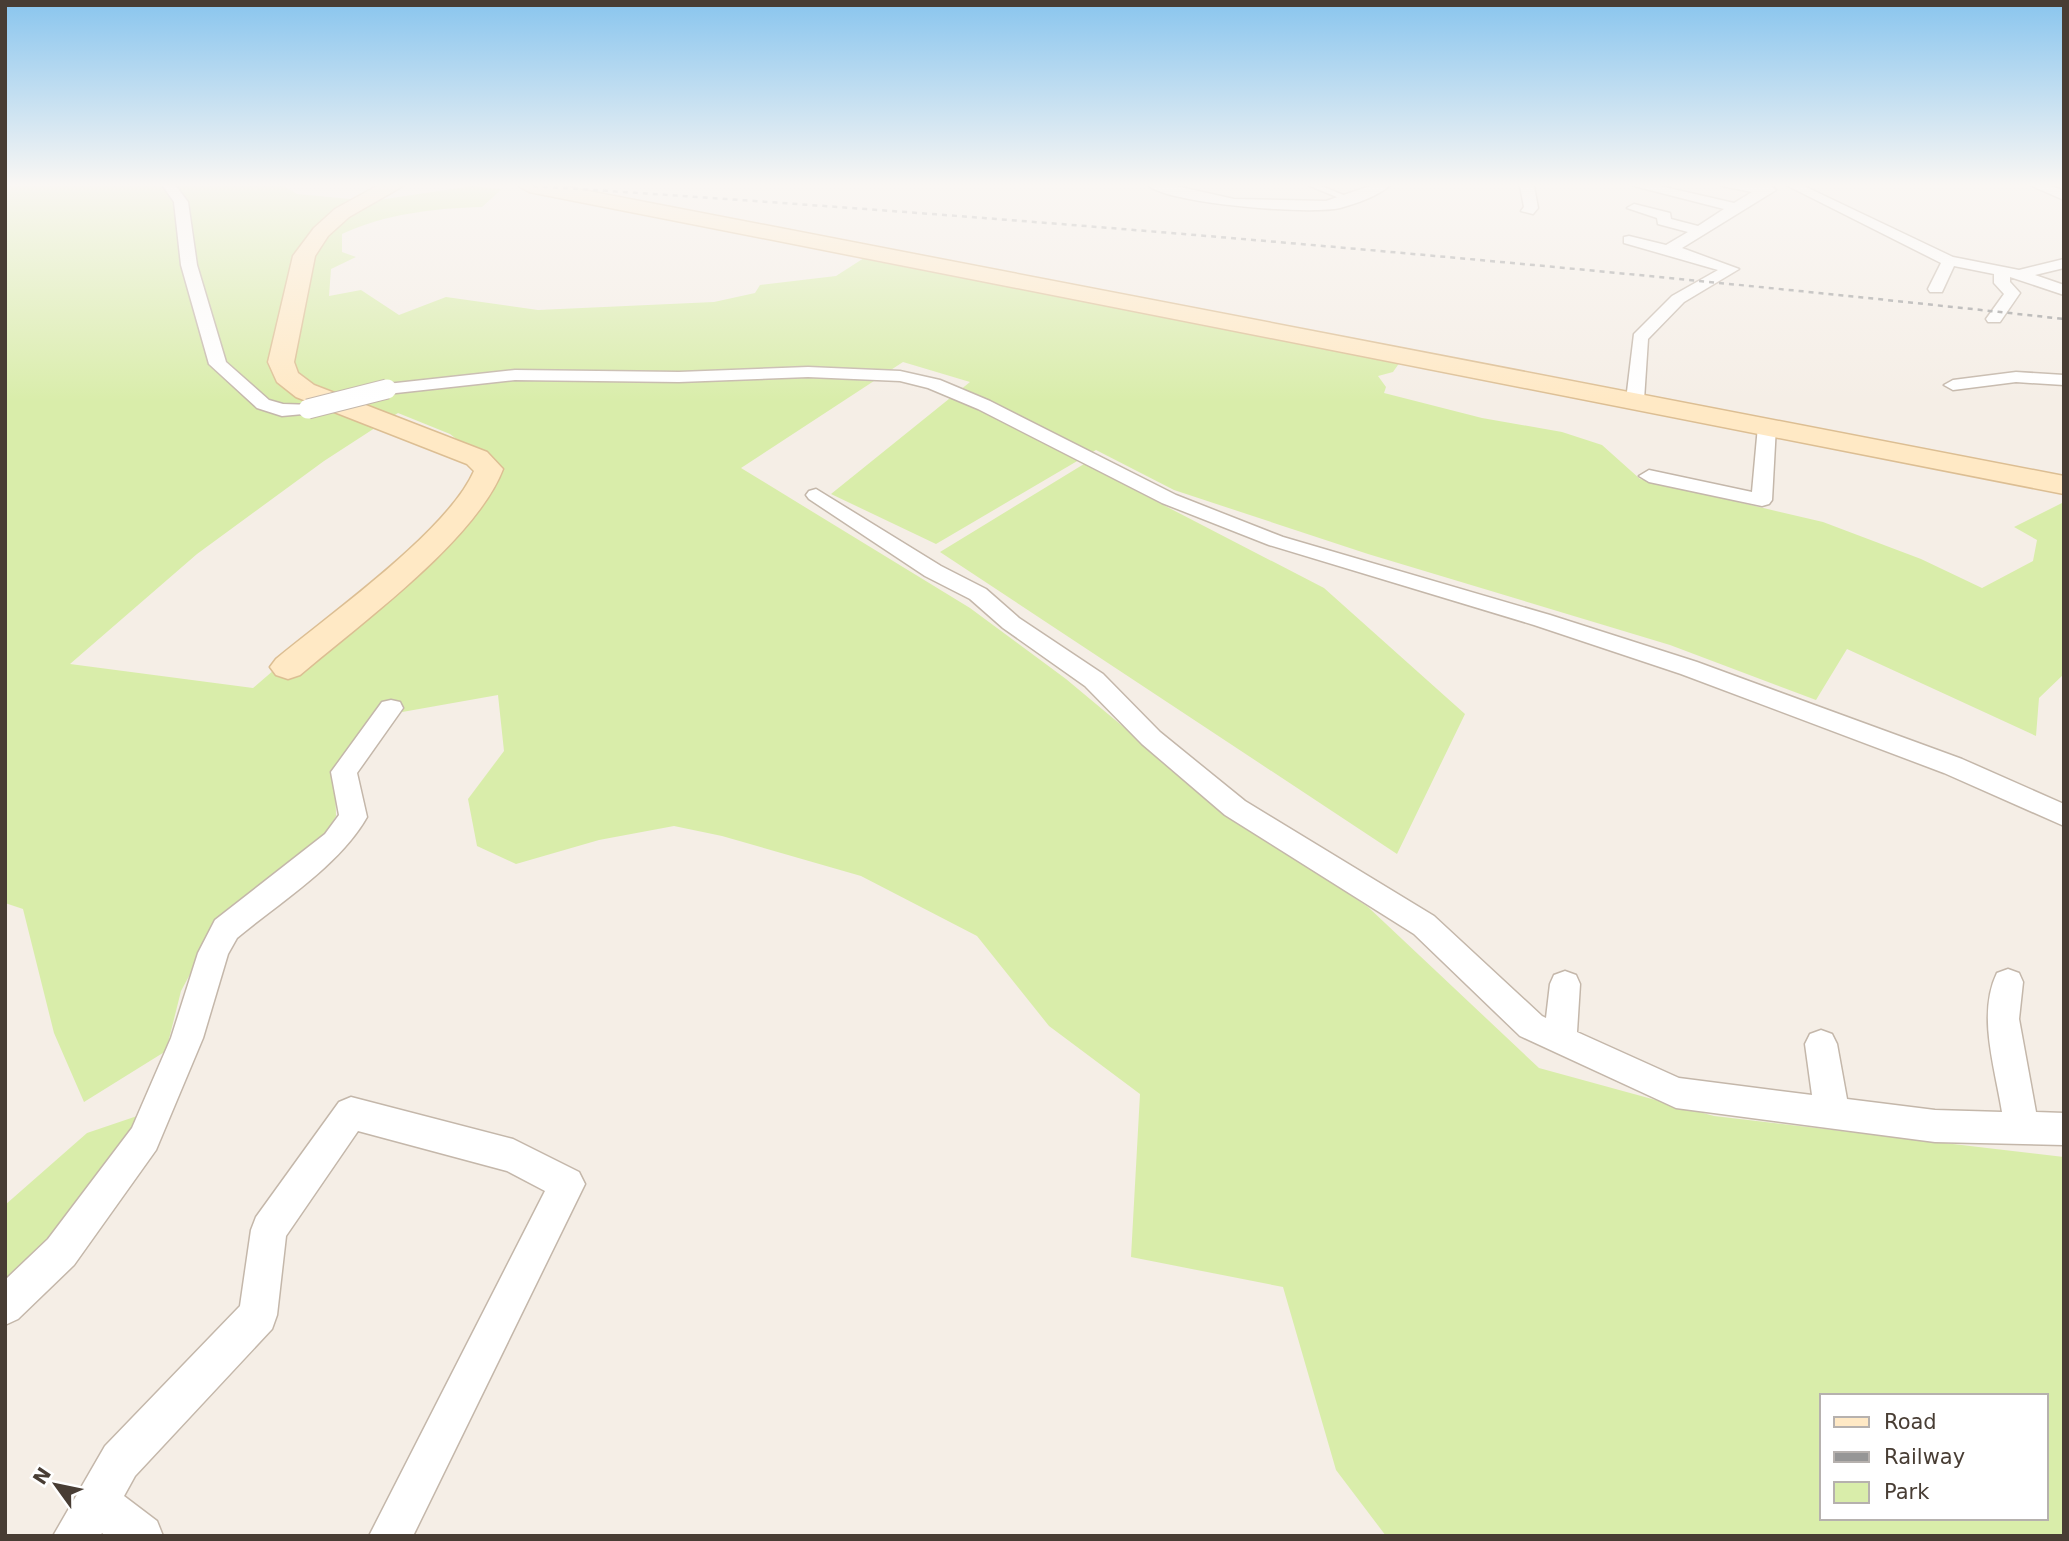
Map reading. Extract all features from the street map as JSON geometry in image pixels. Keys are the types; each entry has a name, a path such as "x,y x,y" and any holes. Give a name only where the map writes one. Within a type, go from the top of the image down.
{"street":[{"path":"189,258 218,364 263,404 282,410 308,409 387,389 515,375 679,377 808,372 900,376 934,384 984,405 1169,499 1276,541 1542,620 1702,673 1953,766 2064,816"},
{"path":"288,667 420,553 465,510 488,478 489,469 477,458 305,391 286,377 281,362 304,258"},
{"path":"901,258 2064,485"},
{"path":"1635,400 1640,338 1678,299 1731,269 1695,258"},
{"path":"1941,258 2010,273 2064,290"},
{"path":"1936,289 1949,261"},
{"path":"1994,320 2012,293 2002,283 2010,273 2064,262"},
{"path":"1953,385 2016,377 2064,380"},
{"path":"1650,476 1762,500 1767,426"},
{"path":"816,495 933,571 978,594 1011,623 1094,680 1151,738 1235,808 1424,925 1531,1026 1676,1093 1934,1126 2064,1129"},
{"path":"5,1307 61,1252 144,1139 187,1038 213,953 226,929 335,841 353,817 344,772 391,708"},
{"path":"2008,982 2003,1019 2022,1128"},
{"path":"1560,1039 1565,984"},
{"path":"1821,1044 1832,1113"},
{"path":"142,1536 86,1519 120,1461 258,1315 269,1230 351,1113 513,1156 567,1184 390,1536"}],"green space":[{"path":"5,258 354,258 331,269 329,296 361,290 399,315 446,297 538,310 714,302 755,293 760,285 836,276 864,258 1400,362 1393,372 1378,376 1386,387 1384,393 1482,418 1562,432 1602,445 1640,479 1823,522 1921,559 1982,588 2033,561 2037,540 2014,527 2064,502 2064,674 2039,698 2036,736 1847,649 1816,700 1670,645 1368,554 1174,490 1096,450 936,544 831,494 970,382 903,362 741,468 970,608 1066,679 1216,804 1368,907 1539,1068 1714,1116 2064,1157 2064,1536 1386,1536 1336,1470 1283,1287 1131,1257 1140,1094 1049,1026 977,936 861,876 722,836 674,826 599,840 516,864 477,846 468,799 504,751 498,695 374,717 335,776 336,816 322,841 211,935 181,991 166,1051 84,1102 54,1033 23,909 5,903","holes":["398,413 450,434 491,466 472,499 253,688 70,664 197,554 324,461"]},
{"path":"1084,464 1324,588 1465,714 1397,854 940,552"},
{"path":"146,1113 59,1233 5,1286 5,1205 87,1133"}],"railway":[{"path":"1456,258 2064,319"}]}
